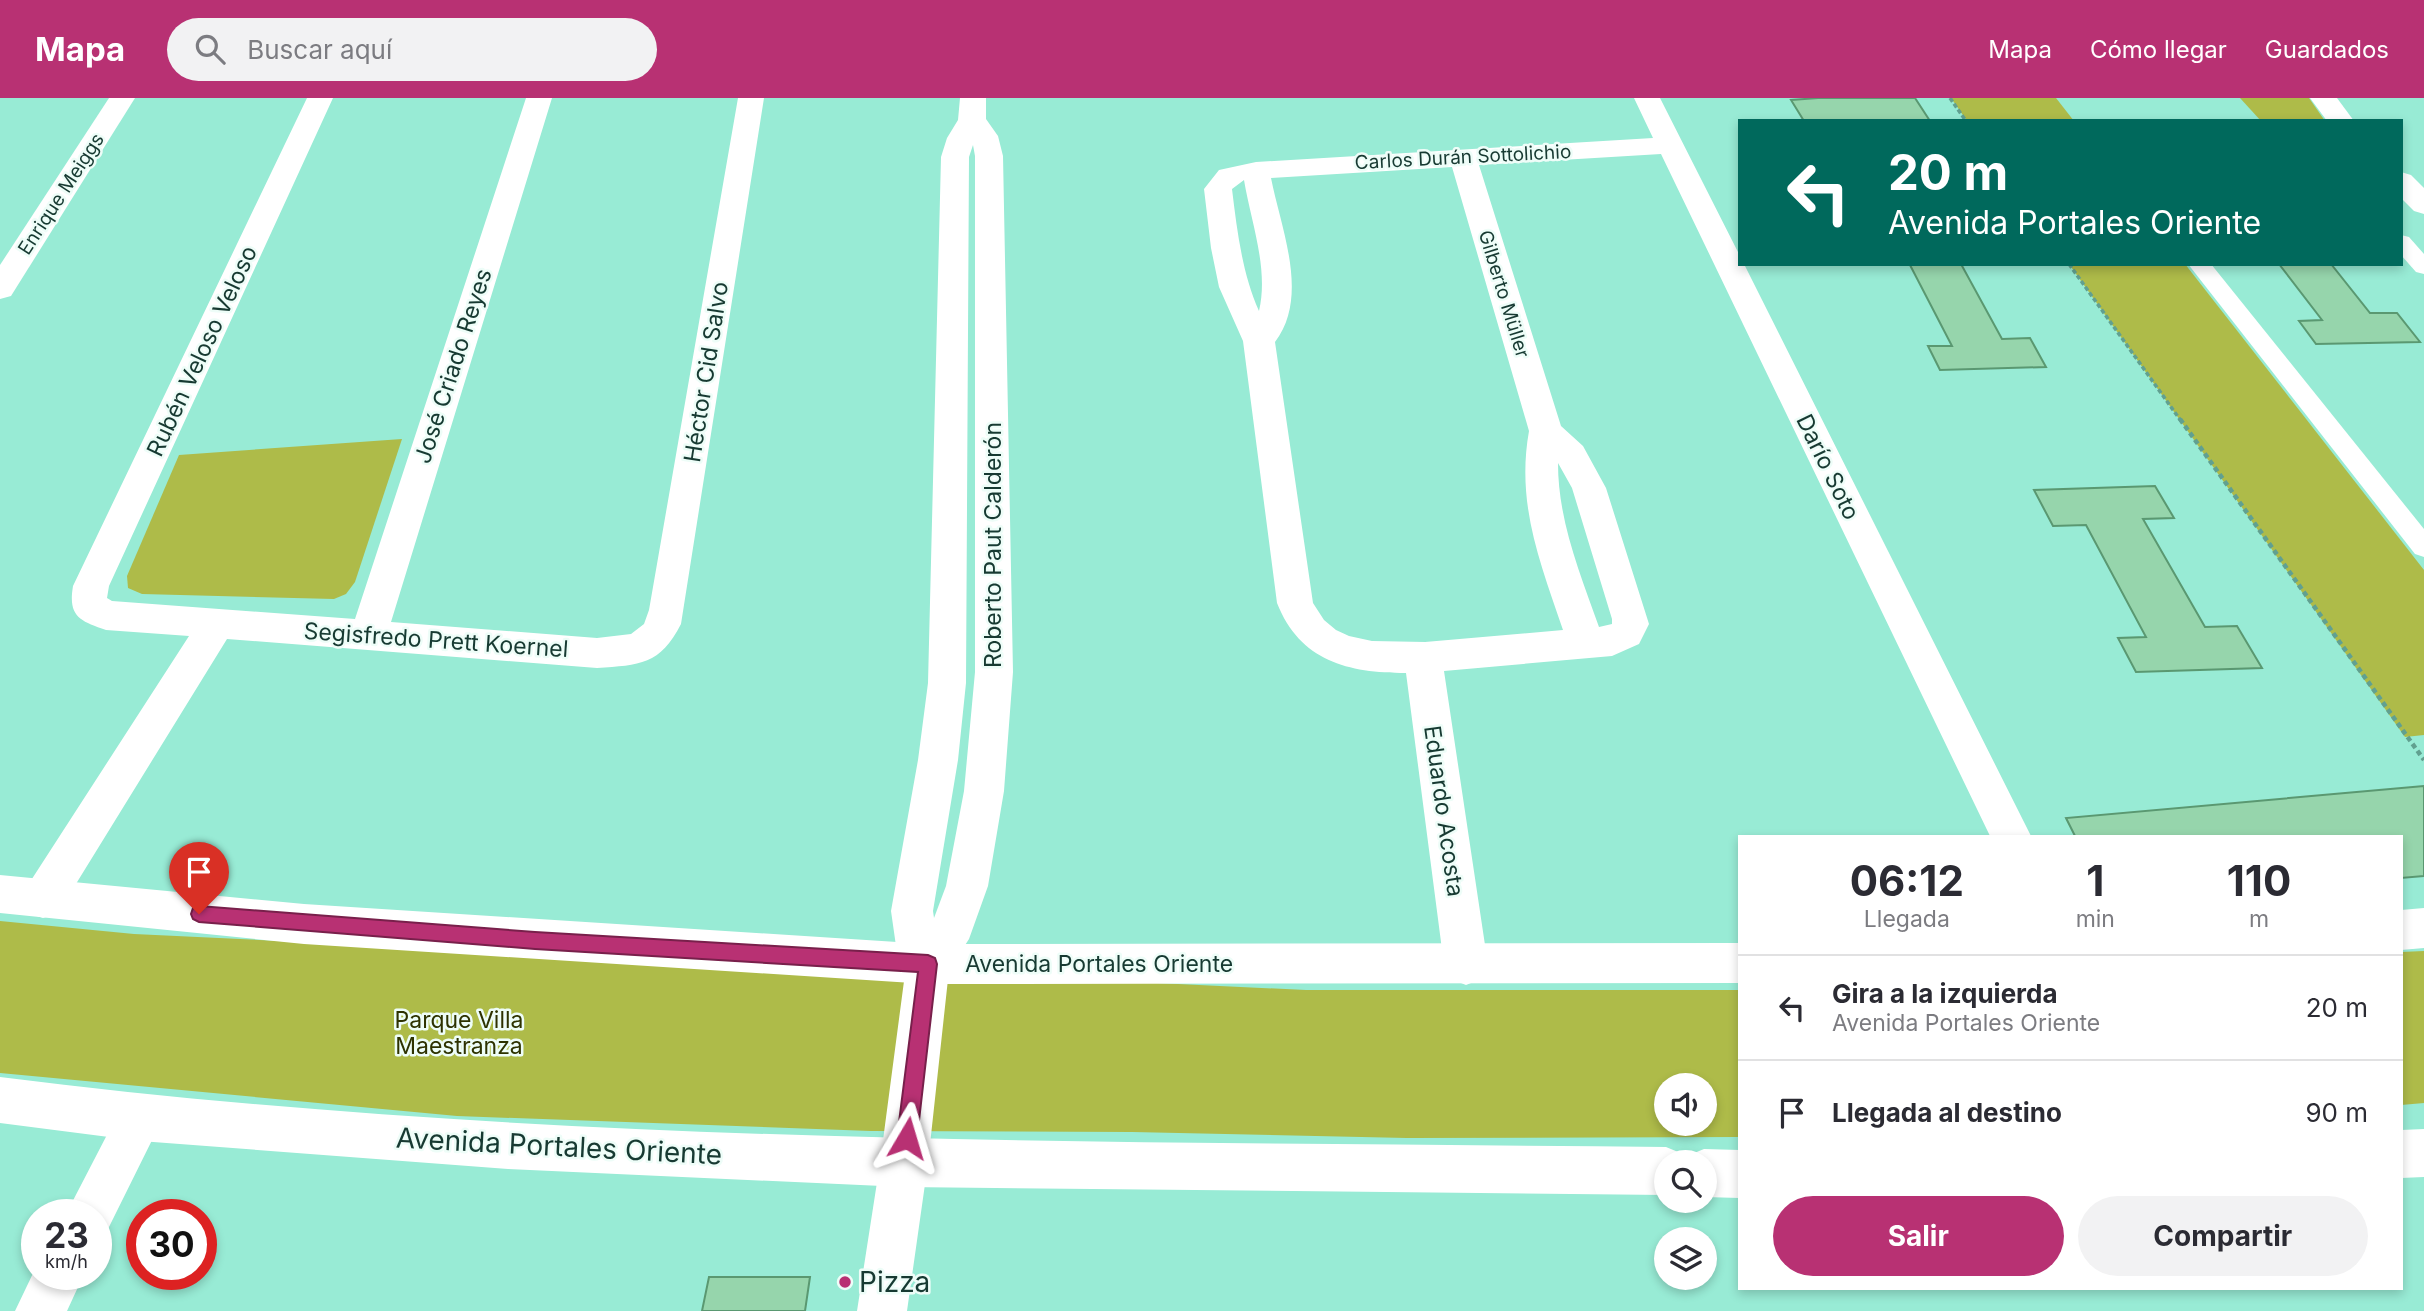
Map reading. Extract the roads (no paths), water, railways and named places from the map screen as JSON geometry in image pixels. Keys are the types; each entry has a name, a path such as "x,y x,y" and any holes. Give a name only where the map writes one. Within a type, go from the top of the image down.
{"street":[{"name":"Enrique Meiggs","path":"0,289 122,98"},
{"name":"Rubén Veloso Veloso","path":"88,605 91,586 320,98"},
{"name":"José Criado Reyes","path":"368,635 539,98"},
{"name":"Héctor Cid Salvo","path":"653,643 663,628 667,610 751,98"},
{"name":"Darío Soto","path":"1647,98 2010,835"},
{"path":"2323,98 2339,119"},
{"name":"Roberto Paut Calderón","path":"928,964 919,946 912,911 938,761 947,682 955,158 973,109"},
{"name":"Roberto Paut Calderón","path":"882,1311 904,1163 928,964 954,925 967,886 984,791 994,672 989,156 973,109"},
{"name":"Carlos Durán Sottolichio","path":"1259,341 1243,313 1234,285 1218,189 1222,181 1229,176 1256,170 1670,145"},
{"name":"Gilberto Müller","path":"1463,157 1546,430 1540,472 1545,515 1586,642"},
{"path":"1256,170 1273,250 1275,293 1273,322 1268,334 1259,341"},
{"path":"2403,183 2424,205"},
{"name":"Gilberto Müller","path":"1259,341 1295,603 1301,619 1310,631 1324,641 1355,653 1375,657 1423,657 1612,640 1627,634 1631,627 1630,619 1589,488 1571,455 1546,430"},
{"name":"Segisfredo Prett Koernel","path":"88,605 106,615 597,653 632,650 653,643"},
{"path":"43,899 217,624"},
{"name":"Eduardo Acosta","path":"1423,657 1466,965"},
{"name":"Avenida Portales Oriente","path":"0,894 317,925 928,964 1738,963"},
{"path":"2403,930 2424,928"},
{"name":"Avenida Portales Oriente","path":"0,1100 140,1118 508,1145 904,1163 1654,1171"},
{"path":"98,1199 140,1118"},
{"path":"2403,1154 2424,1153"},
{"path":"1717,1173 1738,1174"},
{"path":"40,1311 51,1290"}],"lane":[{"path":"2403,244 2424,267"},
{"path":"2201,266 2424,547"}],"place":[{"name":"Pizza","path":"845,1282"}],"park label":[{"name":"Parque Villa Maestranza","path":"459,1033"}]}
